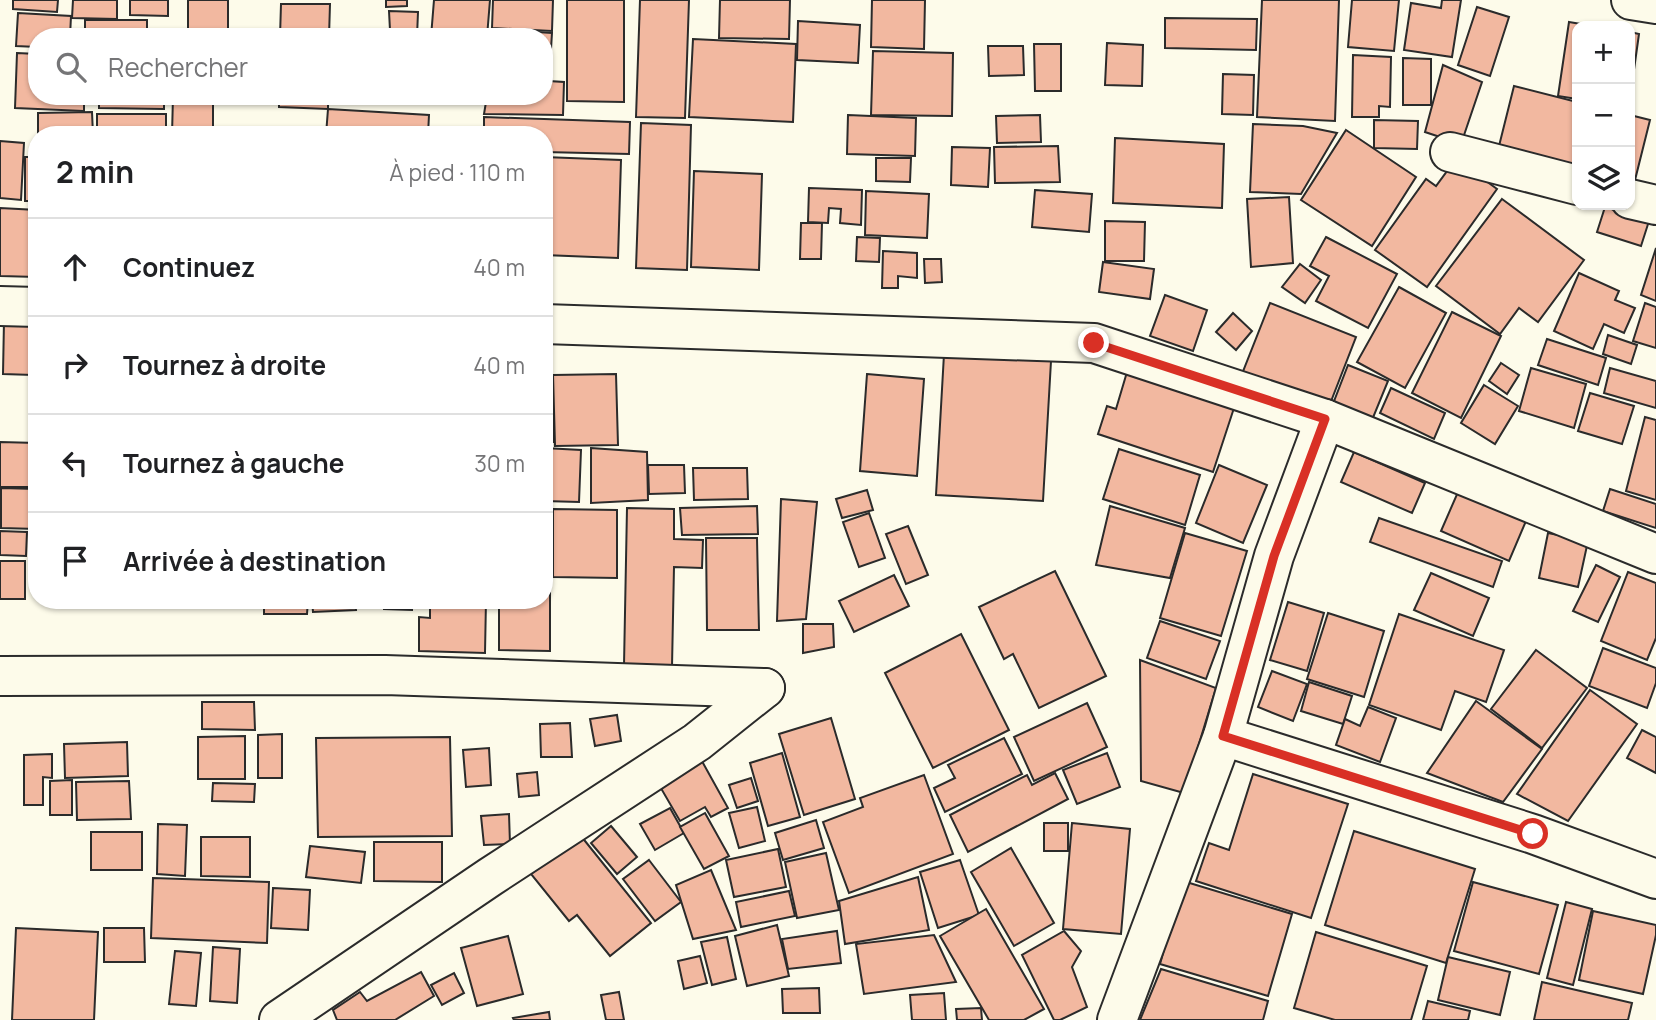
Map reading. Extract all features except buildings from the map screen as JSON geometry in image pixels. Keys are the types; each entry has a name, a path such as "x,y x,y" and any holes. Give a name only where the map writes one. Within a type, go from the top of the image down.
{"street":[{"path":"1631,0 1656,4"},
{"path":"1450,152 1572,184"},
{"path":"1635,200 1656,205"},
{"path":"0,306 28,307"},
{"path":"553,324 1094,343 1325,419 1656,554"},
{"path":"1117,1020 1223,736 1274,556 1325,419"},
{"path":"0,676 385,675 765,688 697,742 489,877 279,1020"},
{"path":"1223,736 1533,834 1656,879"}],"route":[{"path":"1094,343 1325,419 1274,556 1223,736 1533,834"}]}
